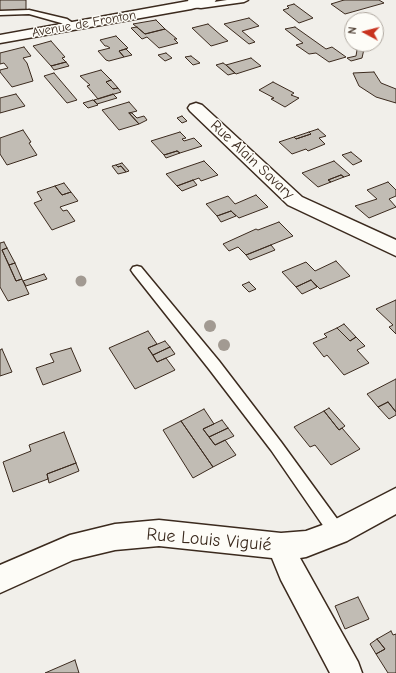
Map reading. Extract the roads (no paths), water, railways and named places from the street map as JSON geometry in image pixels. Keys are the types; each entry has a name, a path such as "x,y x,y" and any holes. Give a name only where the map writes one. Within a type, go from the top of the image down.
{"street":[{"name":"Avenue de Fronton","path":"0,39 169,9 193,2 209,0"},
{"name":"Rue Alain Savary","path":"196,108 295,201 396,249"},
{"name":"Rue Louis Viguié","path":"0,579 70,548 115,536 159,533 281,546 306,544 337,532 396,500"},
{"path":"281,546 291,570 347,673"}],"lane":[{"path":"193,2 209,6 244,0"},
{"path":"0,13 29,12 64,21 73,26"},
{"path":"136,270 214,365 276,446 337,532"}]}
